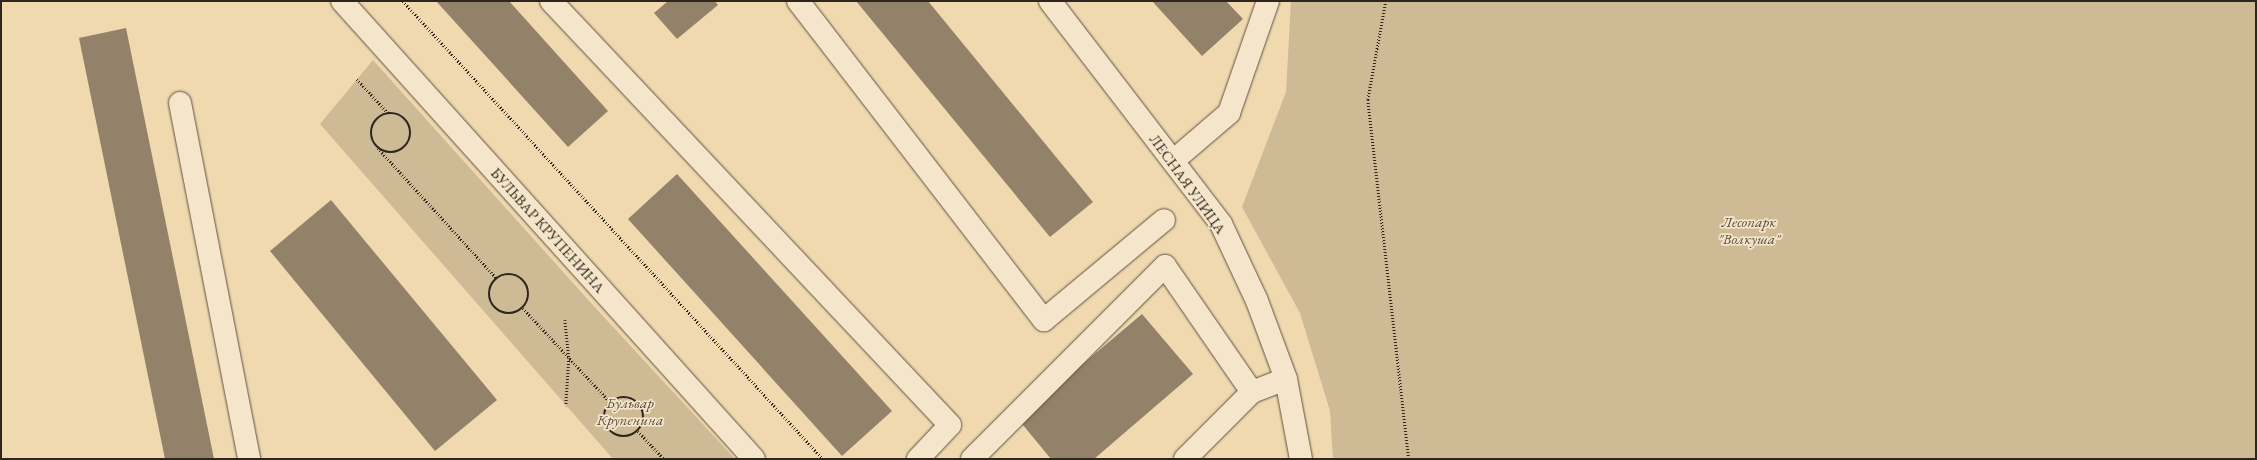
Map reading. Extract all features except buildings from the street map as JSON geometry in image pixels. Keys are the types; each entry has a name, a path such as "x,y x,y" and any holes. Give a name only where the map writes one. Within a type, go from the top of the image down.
{"street":[{"name":"БУЛЬВАР КРУПЕНИНА","path":"342,1 754,459"},
{"path":"552,1 950,425 918,459"},
{"path":"798,1 1044,320 1164,220"},
{"name":"ЛЕСНАЯ УЛИЦА","path":"1050,1 1221,224 1257,301 1286,379 1301,459"},
{"path":"1173,161 1229,113 1268,1"},
{"path":"180,103 249,459"},
{"path":"972,459 1165,266 1252,392"},
{"path":"1185,459 1252,392 1286,379"}],"path":[{"path":"403,1 823,459"},
{"path":"1386,1 1368,100 1409,459"},
{"path":"357,79 389,114 406,121 410,139 397,152 378,148"},
{"path":"389,114 377,119 371,131 378,148 497,279"},
{"path":"514,275 524,282 529,293 523,308 509,314 497,310 490,292 497,279 514,275"},
{"path":"523,308 610,402"},
{"path":"565,320 569,358 566,406"},
{"path":"628,397 639,404 644,416 638,431 623,436 611,432 604,414 610,402 628,397"},
{"path":"638,431 664,459"}],"green space":[{"name":"Лесопарк \"Волкуша\"","path":"1291,1 2256,1 2256,459 1333,459 1330,411 1300,313 1242,207 1286,92"},
{"name":"Бульвар Крупенина","path":"373,60 591,303 735,459 613,459 320,124"}]}
